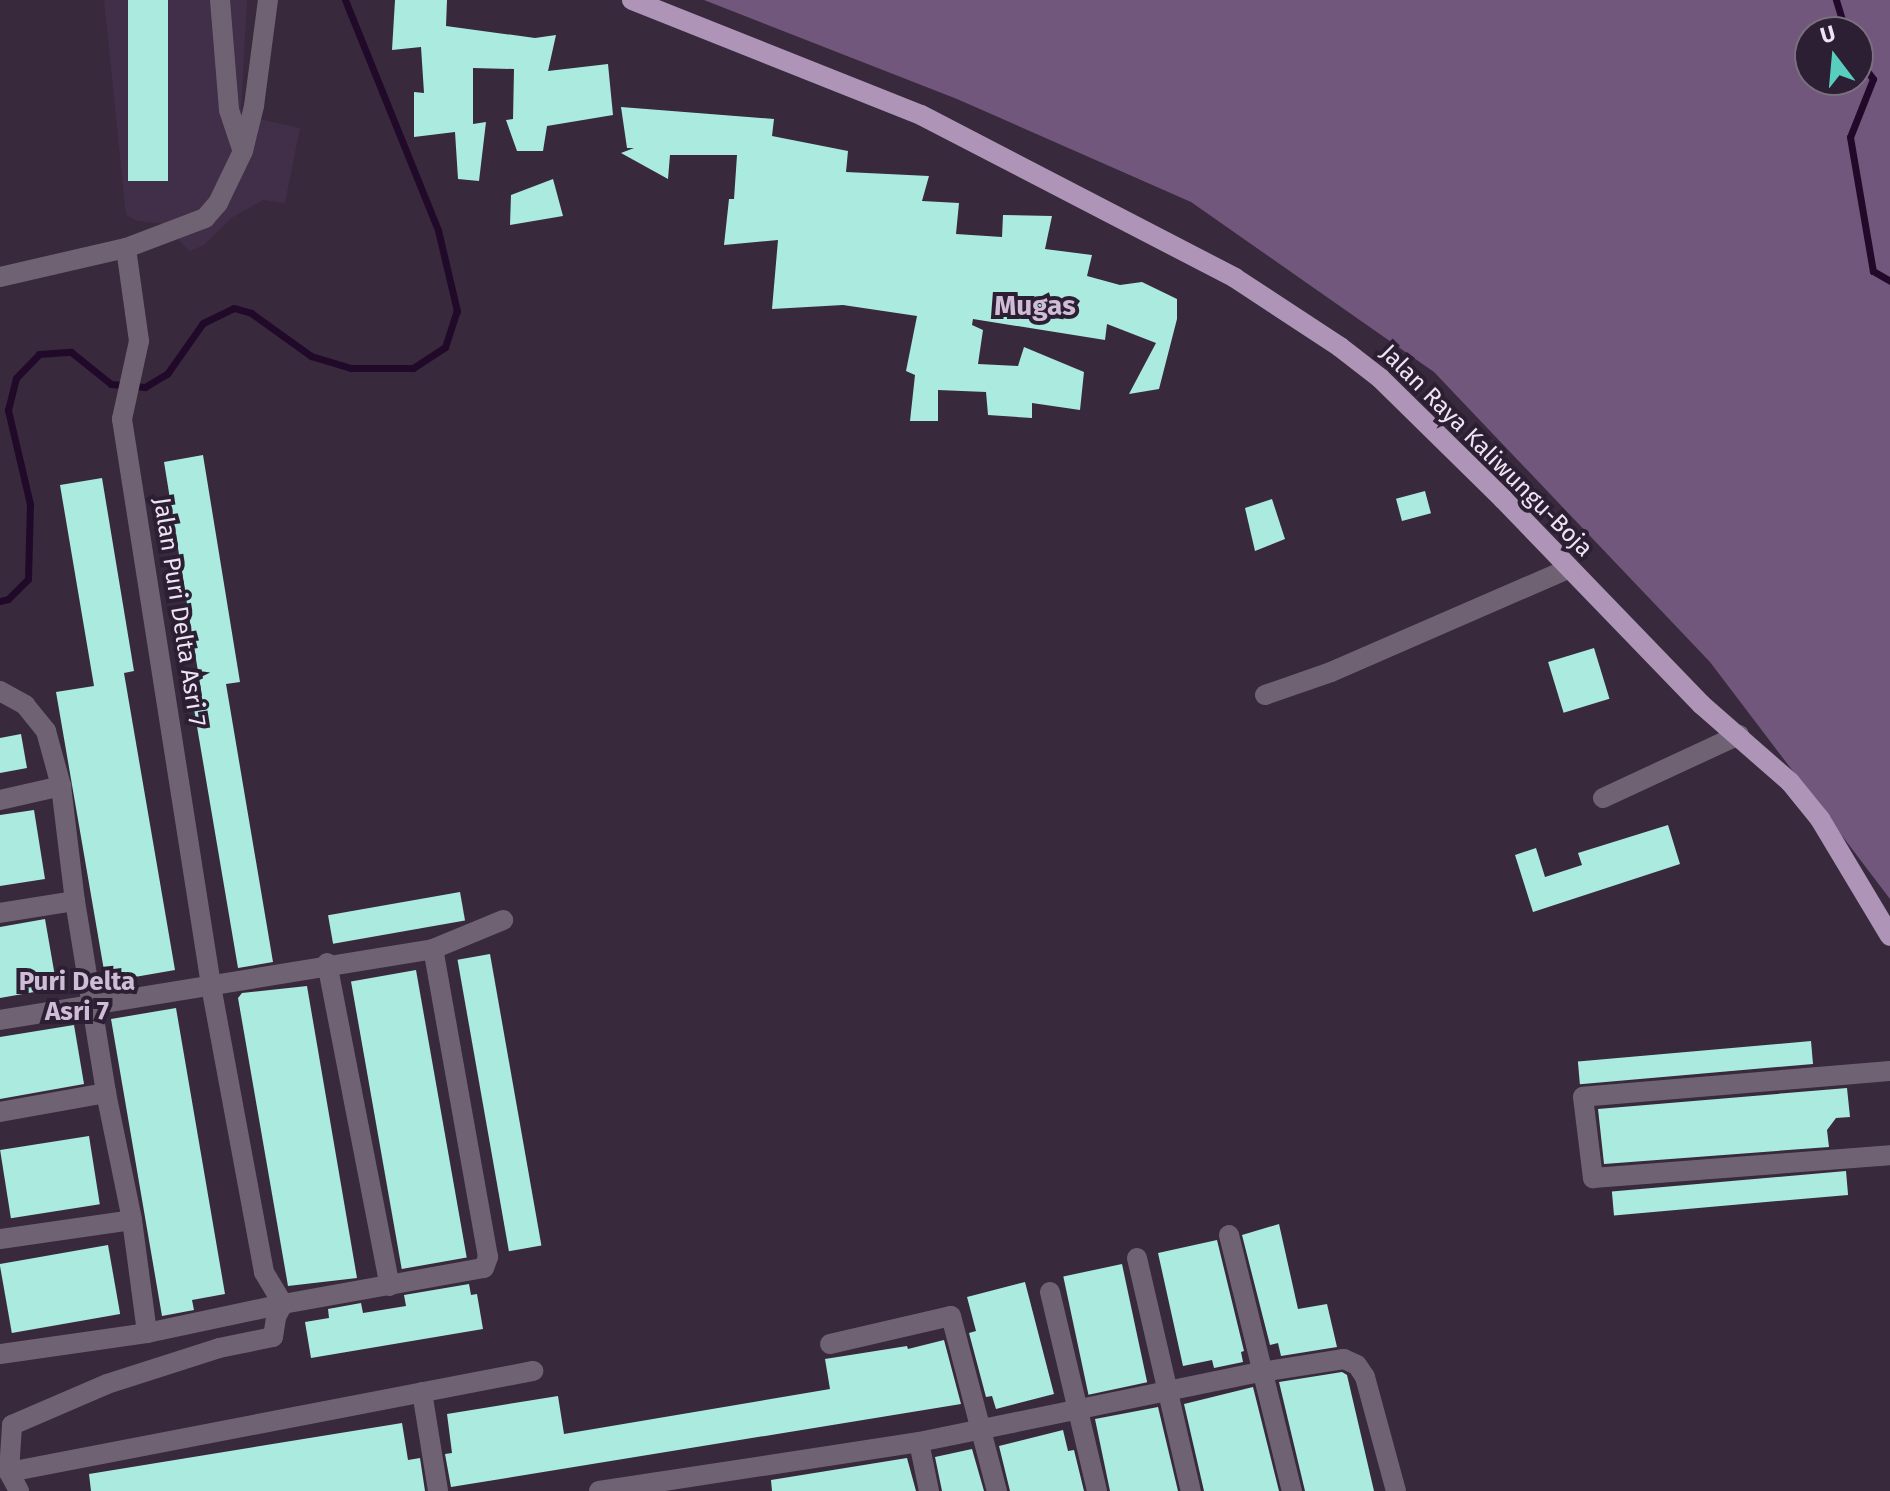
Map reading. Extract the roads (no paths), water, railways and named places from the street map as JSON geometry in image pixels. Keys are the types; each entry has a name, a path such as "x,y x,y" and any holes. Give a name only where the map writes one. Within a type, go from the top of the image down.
{"main road":[{"name":"Jalan Raya Kaliwungu-Boja","path":"632,0 921,115 1235,278 1302,319 1380,378 1503,499 1702,705 1790,782 1820,819 1890,936"}],"street":[{"path":"220,0 229,110 243,151"},
{"path":"0,277 126,248 205,218 218,203 243,151 254,106 268,0"},
{"name":"Jalan Puri Delta Asri 7","path":"126,248 139,341 122,419 211,985 264,1272 283,1304"},
{"path":"1265,695 1331,672 1568,569"},
{"path":"0,691 25,705 46,731 61,786 75,901 106,1093 132,1220 147,1333"},
{"path":"1603,798 1739,735"},
{"path":"0,800 61,786"},
{"path":"0,913 75,901"},
{"path":"0,1020 327,963 433,949 503,920"},
{"path":"0,1354 147,1333 283,1304 484,1268 488,1257 433,949"},
{"path":"327,963 390,1286"},
{"path":"1890,1071 1583,1097 1593,1178 1890,1155"},
{"path":"0,1112 106,1093"},
{"path":"0,1239 132,1220"},
{"path":"1229,1235 1292,1491"},
{"path":"1137,1258 1191,1491"},
{"path":"1050,1292 1097,1491"},
{"path":"19,1491 9,1472 12,1425 107,1384 219,1348 273,1337 276,1317 283,1304"},
{"path":"830,1344 951,1316 997,1491"},
{"path":"599,1491 919,1442 1080,1412 1261,1372 1344,1359 1357,1365 1365,1377 1396,1491"},
{"path":"9,1472 533,1371"},
{"path":"422,1392 438,1491"},
{"path":"919,1442 929,1491"}],"waterway":[{"path":"0,601 8,599 28,579 30,504 8,410 16,378 39,354 71,352 111,384 145,387 167,374 203,323 234,308 251,313 311,356 351,368 413,368 445,347 457,311 438,230 345,0"},
{"path":"1836,0 1841,16"},
{"path":"1866,96 1850,137 1873,271 1890,281"}],"district":[{"name":"Mugas","path":"1035,306"},
{"name":"Puri Delta Asri 7","path":"77,997"}]}
